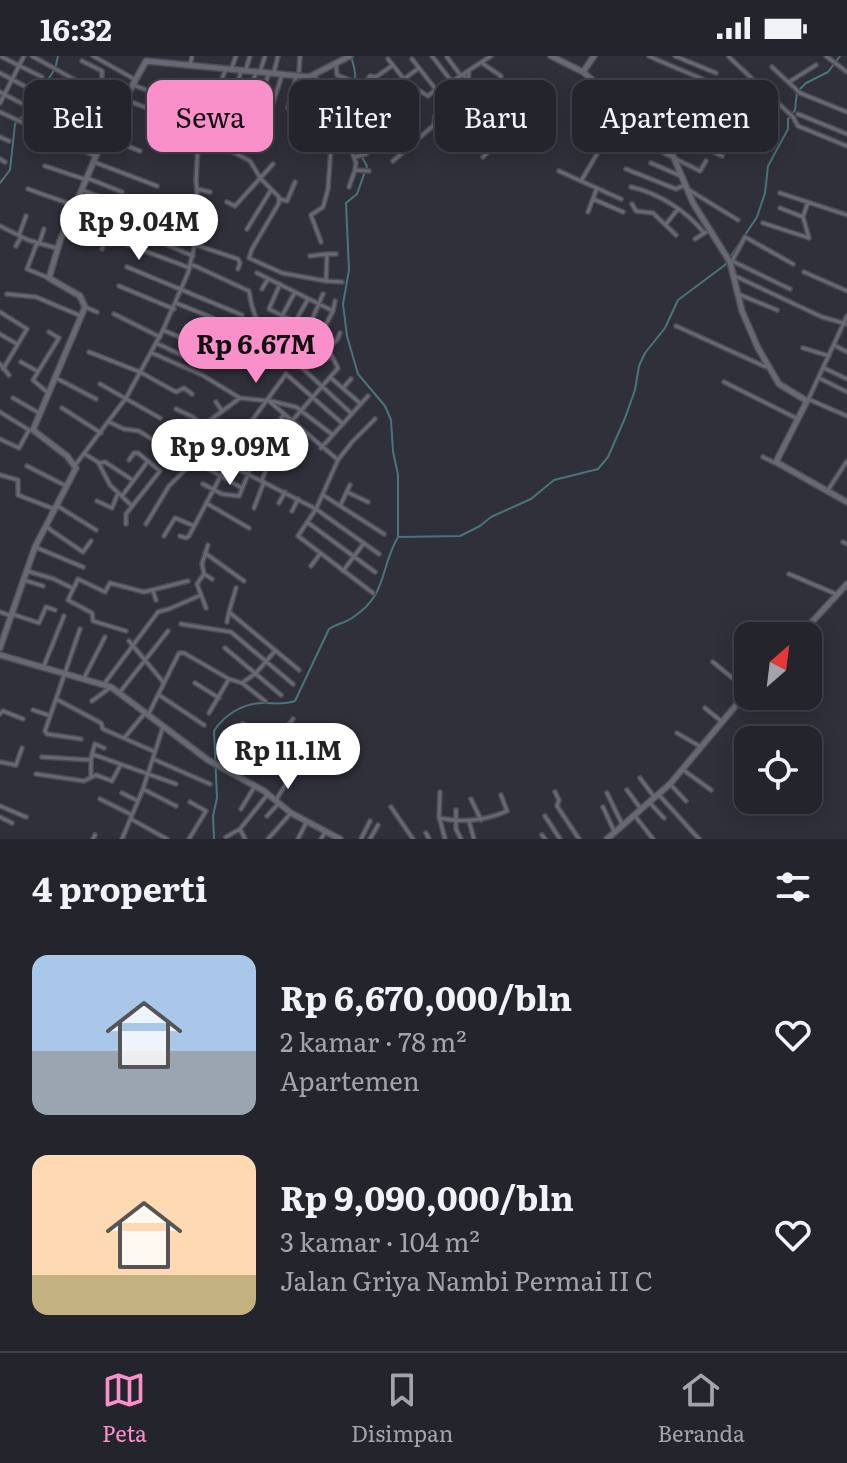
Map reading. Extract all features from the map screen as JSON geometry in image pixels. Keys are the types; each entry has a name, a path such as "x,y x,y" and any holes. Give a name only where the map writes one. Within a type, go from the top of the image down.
{"street":[{"path":"0,56 42,77"},
{"path":"0,103 2,93 24,56"},
{"path":"32,56 77,80"},
{"path":"93,56 147,88"},
{"path":"190,66 192,56"},
{"path":"224,80 236,56"},
{"path":"240,80 250,56"},
{"path":"255,80 265,56"},
{"path":"268,80 278,56"},
{"path":"288,108 300,56"},
{"path":"432,56 450,80"},
{"path":"455,80 491,56"},
{"path":"551,56 592,80"},
{"path":"583,72 594,56"},
{"path":"649,56 704,80"},
{"path":"675,56 716,73"},
{"path":"826,56 847,72"},
{"path":"131,88 148,59 243,72 312,76 348,57"},
{"path":"393,161 434,125 435,116 469,91 447,57"},
{"path":"729,57 793,117 798,126 847,146"},
{"path":"388,59 404,79 419,68"},
{"path":"349,187 355,170 355,157 349,143 408,102 412,86 428,96 435,90 412,59"},
{"path":"82,61 102,71 102,80"},
{"path":"482,63 501,76 500,80"},
{"path":"336,64 337,75 350,80"},
{"path":"367,80 393,65"},
{"path":"788,82 816,65"},
{"path":"772,67 800,93 847,112"},
{"path":"468,80 469,72"},
{"path":"0,73 24,86"},
{"path":"273,103 282,75"},
{"path":"312,76 315,80"},
{"path":"311,80 312,76"},
{"path":"2,93 23,104"},
{"path":"0,112 24,124"},
{"path":"798,114 847,134"},
{"path":"0,137 9,141"},
{"path":"131,148 140,151"},
{"path":"81,152 157,186"},
{"path":"49,278 57,249 98,152"},
{"path":"0,648 35,547 76,464 126,398 174,309 191,266 200,220 197,189 199,152"},
{"path":"233,152 250,161 261,179 280,199 288,200 295,182"},
{"path":"321,242 311,215 323,207 328,189 331,152"},
{"path":"483,157 488,152"},
{"path":"581,181 598,152"},
{"path":"662,152 700,171 706,161"},
{"path":"672,152 707,232"},
{"path":"713,152 722,156"},
{"path":"355,157 366,154"},
{"path":"0,159 5,162"},
{"path":"651,163 681,176"},
{"path":"227,202 235,206 273,164"},
{"path":"45,166 122,192"},
{"path":"626,169 677,190 685,186"},
{"path":"355,170 369,171"},
{"path":"559,171 621,199"},
{"path":"685,186 738,220"},
{"path":"631,187 678,209 707,232 731,262 746,322 782,388 847,416"},
{"path":"588,212 597,188"},
{"path":"28,189 112,221"},
{"path":"197,189 210,192"},
{"path":"82,190 120,205"},
{"path":"247,229 271,190"},
{"path":"780,193 847,215"},
{"path":"280,199 249,258 282,273 342,282"},
{"path":"593,199 623,212"},
{"path":"763,223 809,239 803,217 808,202"},
{"path":"632,204 636,211 653,213 676,235"},
{"path":"780,208 803,217"},
{"path":"666,224 678,209"},
{"path":"16,246 26,216"},
{"path":"0,226 57,249"},
{"path":"125,227 193,256"},
{"path":"44,229 28,265 29,270 82,297 86,307 97,312"},
{"path":"65,230 84,238"},
{"path":"695,239 707,232"},
{"path":"97,233 191,266 249,291 250,304 264,335 282,350 307,357 329,358"},
{"path":"102,249 106,237"},
{"path":"731,262 745,237 793,264"},
{"path":"195,244 238,259 238,269"},
{"path":"326,281 327,254"},
{"path":"310,256 336,254"},
{"path":"731,262 790,289"},
{"path":"127,267 242,315"},
{"path":"804,272 847,291"},
{"path":"257,273 333,311"},
{"path":"735,276 822,317 846,324"},
{"path":"262,289 268,279"},
{"path":"280,284 269,307 321,335 338,368 292,421"},
{"path":"119,286 174,309"},
{"path":"282,316 295,292"},
{"path":"7,294 36,297 81,316"},
{"path":"308,329 323,294"},
{"path":"738,294 777,310"},
{"path":"295,322 308,299"},
{"path":"321,335 335,301"},
{"path":"176,303 213,318"},
{"path":"0,439 19,448 31,430 86,307"},
{"path":"0,312 27,327 19,345 2,366 9,375"},
{"path":"114,314 160,337"},
{"path":"779,465 777,459 846,324 847,316"},
{"path":"159,319 167,323"},
{"path":"676,326 770,369"},
{"path":"163,330 235,361 241,352 264,335 277,330 308,340 307,357"},
{"path":"47,392 33,381 59,338 49,332"},
{"path":"329,347 340,333"},
{"path":"0,343 2,335 19,345"},
{"path":"156,343 192,360"},
{"path":"834,345 847,352"},
{"path":"803,348 829,356"},
{"path":"89,352 140,372 176,392 183,388 192,394"},
{"path":"151,352 202,375 240,398 286,404 303,411 333,435"},
{"path":"21,362 37,371"},
{"path":"301,367 352,414"},
{"path":"824,368 847,379"},
{"path":"180,536 187,538 242,437 287,374 343,424"},
{"path":"54,377 96,399"},
{"path":"331,378 361,404"},
{"path":"819,378 847,392"},
{"path":"343,388 351,379"},
{"path":"724,382 798,419"},
{"path":"100,384 160,418"},
{"path":"321,448 368,396"},
{"path":"13,398 39,413"},
{"path":"205,424 240,398"},
{"path":"268,401 338,460"},
{"path":"216,402 222,411"},
{"path":"62,408 101,433"},
{"path":"176,409 205,424 207,431 187,444"},
{"path":"0,412 31,430 76,464"},
{"path":"265,442 284,414"},
{"path":"373,593 298,536 316,509 338,460 375,419"},
{"path":"109,422 139,431 161,445 188,422"},
{"path":"203,484 236,498 254,462 258,448 227,430"},
{"path":"213,440 254,462"},
{"path":"126,524 125,517 132,506 159,473 136,453 129,460"},
{"path":"85,454 99,463 110,485 132,506"},
{"path":"146,524 169,486 200,455"},
{"path":"214,457 316,509 379,554"},
{"path":"254,508 271,457"},
{"path":"763,457 847,502"},
{"path":"97,501 112,508 148,461"},
{"path":"194,461 242,488"},
{"path":"828,490 847,461"},
{"path":"99,463 105,462 131,479"},
{"path":"27,466 67,487"},
{"path":"0,475 18,480 18,495 55,507 96,530"},
{"path":"340,506 350,485"},
{"path":"279,503 285,492"},
{"path":"347,492 368,502"},
{"path":"323,495 384,534"},
{"path":"292,511 298,499"},
{"path":"206,503 249,528"},
{"path":"164,536 175,518 194,526"},
{"path":"307,522 375,572"},
{"path":"45,526 83,552 91,541"},
{"path":"343,571 364,543"},
{"path":"206,608 197,584 204,574 202,564 208,545"},
{"path":"35,547 83,567"},
{"path":"205,553 244,581"},
{"path":"311,566 320,554"},
{"path":"27,571 72,588"},
{"path":"204,574 212,579"},
{"path":"789,574 831,590 837,596"},
{"path":"126,631 92,621 92,613 68,600 79,579 105,592 110,583 153,591 188,581"},
{"path":"24,580 43,586"},
{"path":"812,622 846,587"},
{"path":"227,622 236,588"},
{"path":"153,591 156,600"},
{"path":"92,701 108,686 159,611 201,595"},
{"path":"0,612 39,623 46,607 55,610"},
{"path":"229,612 299,670"},
{"path":"43,668 64,616"},
{"path":"181,624 229,631 293,684"},
{"path":"80,629 46,734 81,739"},
{"path":"120,692 168,631"},
{"path":"84,678 105,637"},
{"path":"129,641 164,683"},
{"path":"225,648 281,695"},
{"path":"242,683 256,673 275,651"},
{"path":"125,737 147,714 177,655 182,652 229,679 242,683 265,701"},
{"path":"0,655 84,678 120,692 208,760 268,794 291,813 337,838"},
{"path":"713,662 734,679"},
{"path":"209,713 229,679"},
{"path":"195,683 219,698"},
{"path":"159,695 204,725"},
{"path":"56,699 101,723 103,729 154,752"},
{"path":"705,708 722,722"},
{"path":"607,839 670,784 734,708"},
{"path":"33,710 50,716"},
{"path":"0,714 3,711 23,719"},
{"path":"240,735 281,735 293,719"},
{"path":"223,768 224,755 240,735 243,724"},
{"path":"122,839 143,789 163,727"},
{"path":"285,730 295,738 291,749"},
{"path":"677,733 701,747"},
{"path":"261,735 261,749"},
{"path":"91,777 91,757 95,744 104,748"},
{"path":"0,762 16,766 22,748"},
{"path":"42,757 91,757 121,764 176,784"},
{"path":"153,759 210,784"},
{"path":"36,774 84,781 96,775 113,780 121,764"},
{"path":"682,769 711,790"},
{"path":"267,816 292,774"},
{"path":"640,778 655,798 699,839"},
{"path":"670,784 686,801"},
{"path":"241,809 255,786"},
{"path":"143,789 176,806"},
{"path":"627,790 642,810"},
{"path":"440,792 439,818 455,821 481,820 507,811 501,795"},
{"path":"555,792 560,801 557,806 579,839"},
{"path":"122,793 138,801"},
{"path":"607,793 623,826"},
{"path":"226,837 240,829 268,794"},
{"path":"655,798 664,818"},
{"path":"100,799 167,839"},
{"path":"471,799 481,820"},
{"path":"189,839 206,812 203,807 190,802"},
{"path":"0,806 26,817"},
{"path":"391,807 413,839"},
{"path":"603,807 615,833"},
{"path":"456,810 455,821 461,839"},
{"path":"268,839 291,813"},
{"path":"545,816 560,839"},
{"path":"635,816 653,839"},
{"path":"0,817 12,823"},
{"path":"440,820 445,839"},
{"path":"298,839 307,821"},
{"path":"361,839 370,821"},
{"path":"469,821 474,839"},
{"path":"370,839 378,825"},
{"path":"240,829 245,839"},
{"path":"321,839 326,831"},
{"path":"426,833 429,839"}],"waterway":[{"path":"0,183 10,170 15,124 26,113 37,88 47,81 55,69 58,56"},
{"path":"214,839 213,816 217,798 214,731 229,715 241,708 295,701 329,629 352,618 372,600 398,537 460,536 491,517 531,499 554,480 598,469 608,457 635,390 639,366 645,353 665,328 678,300 725,265 757,217 765,193 768,166 788,129 797,92 806,83 828,72 840,56"},
{"path":"351,57 355,86 349,125 353,141 367,166 357,194 346,203 349,270 343,304 347,336 358,374 385,406 391,420 398,475 398,537"}]}
